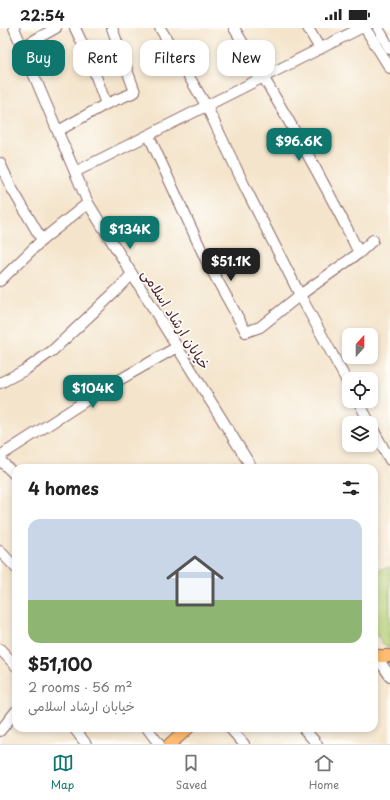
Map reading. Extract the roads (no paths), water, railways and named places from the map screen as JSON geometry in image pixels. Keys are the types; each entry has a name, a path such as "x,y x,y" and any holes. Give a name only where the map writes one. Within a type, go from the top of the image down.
{"main road":[{"path":"378,655 390,656"},
{"path":"170,744 184,732"}],"street":[{"name":"خیابان ارشاد اسلامی","path":"14,28 19,40"},
{"path":"35,40 56,28"},
{"path":"75,28 90,60 106,104"},
{"path":"58,131 106,104 135,92 112,28"},
{"path":"160,28 207,107 246,189 300,295 342,372"},
{"path":"234,28 335,203 359,253"},
{"path":"308,28 320,49"},
{"path":"75,172 207,107 361,28"},
{"path":"365,28 390,68"},
{"path":"378,28 390,49"},
{"name":"خیابان ارشاد اسلامی","path":"34,76 88,203 249,464"},
{"path":"149,136 205,258 246,332 260,327 300,295 359,253 373,240"},
{"path":"0,163 10,187 42,240"},
{"path":"1,279 42,240 88,203"},
{"path":"0,383 25,370 52,351 132,274"},
{"path":"0,456 107,387 177,346"},
{"path":"378,438 390,460"},
{"path":"0,460 12,472"},
{"path":"0,551 12,564"},
{"path":"0,649 12,662"},
{"path":"378,659 390,676"},
{"path":"0,731 12,716"},
{"path":"77,732 86,744"},
{"path":"150,732 159,744"},
{"path":"234,732 244,744"},
{"path":"306,732 317,744"}]}
